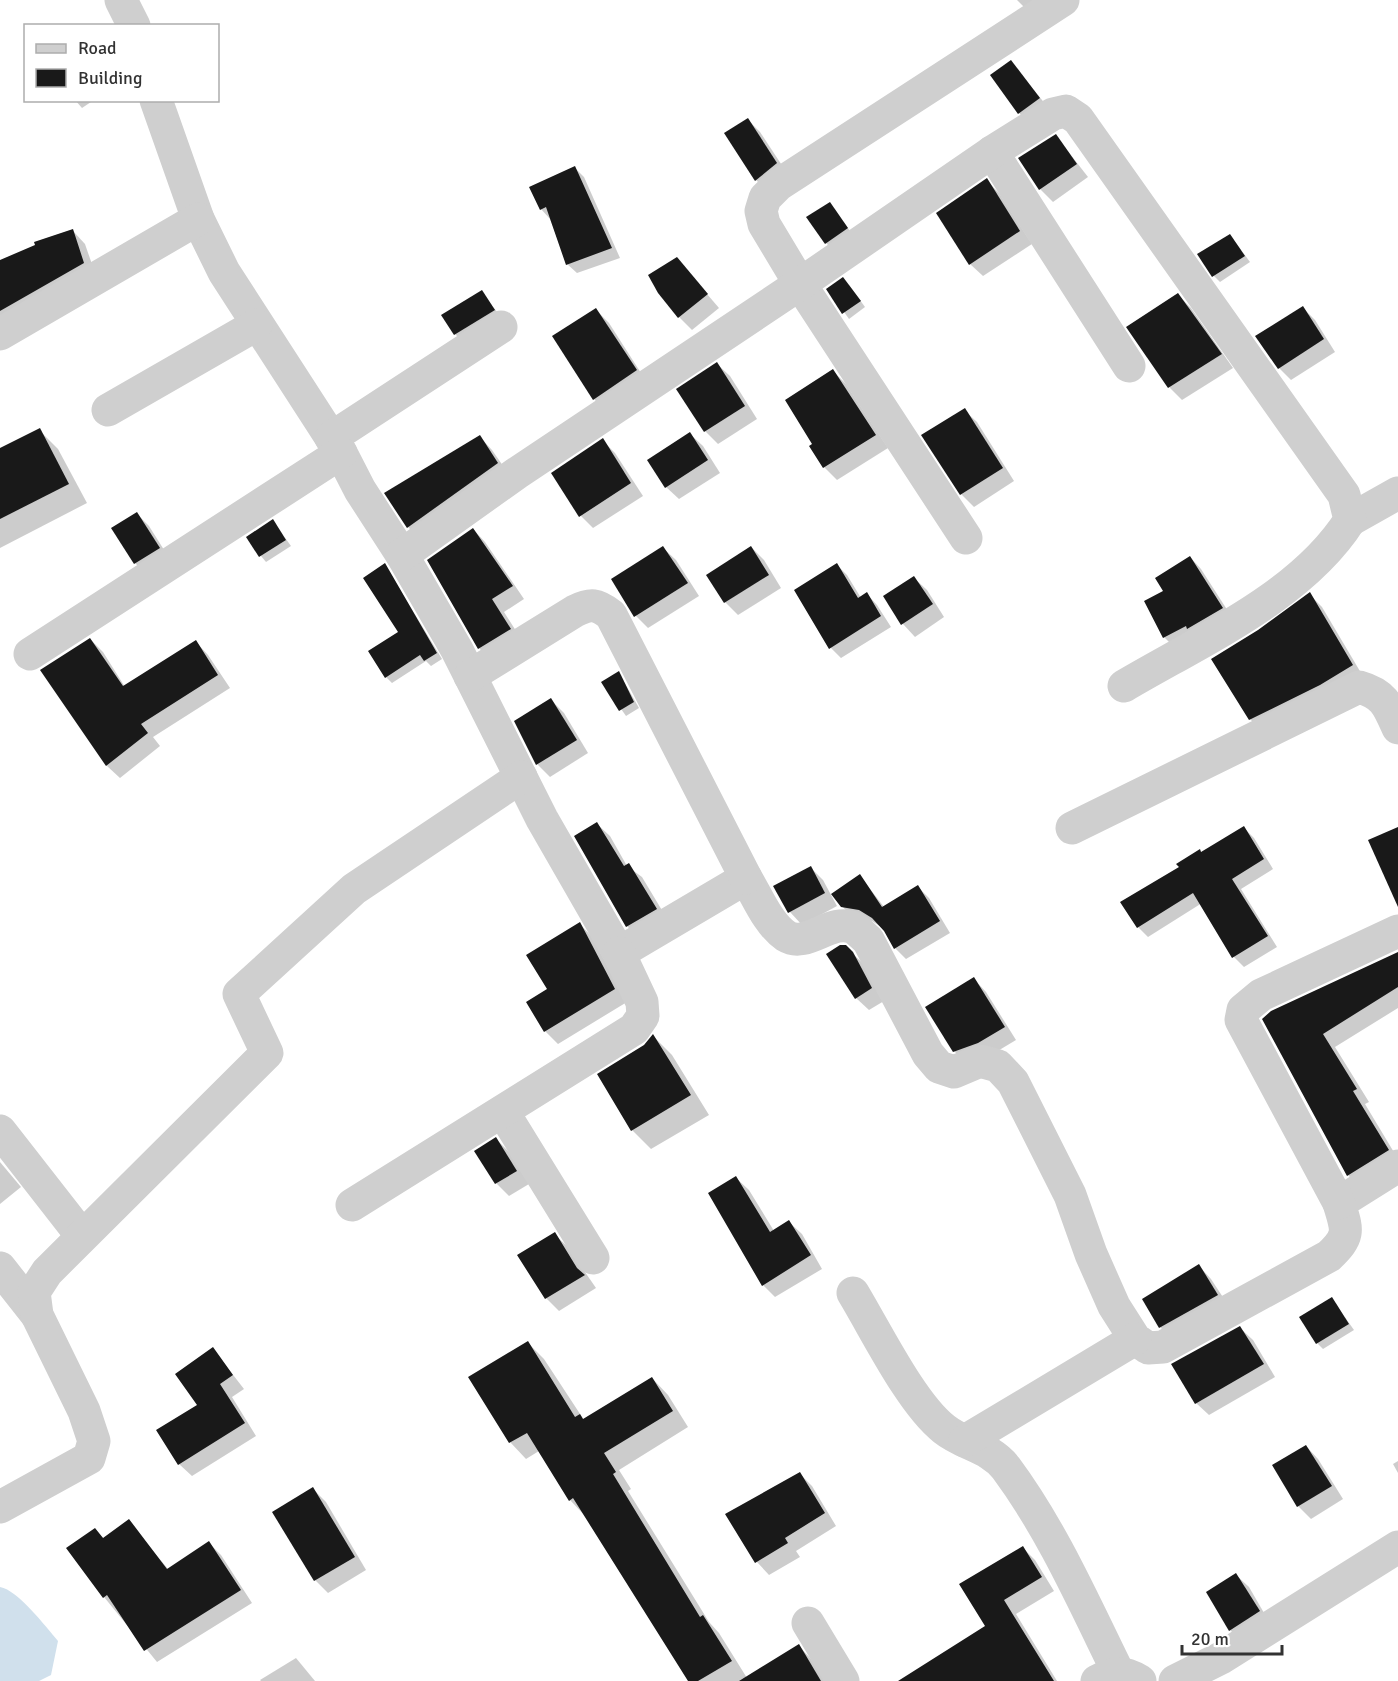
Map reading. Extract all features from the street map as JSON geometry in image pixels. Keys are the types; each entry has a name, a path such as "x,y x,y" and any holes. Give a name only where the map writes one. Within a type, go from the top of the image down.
{"street":[{"path":"121,0 133,24"},
{"path":"966,538 800,284 764,224 761,211 765,198 778,185 1063,0"},
{"path":"157,102 198,219 224,272 336,446 360,490 402,555 619,953 642,1002 643,1016 634,1029 352,1205"},
{"path":"402,555 517,473 800,284 992,152 1053,114 1066,111 1078,119 1344,495 1350,520"},
{"path":"992,152 1129,366"},
{"path":"0,334 198,219"},
{"path":"108,410 256,325"},
{"path":"30,654 336,446 501,327"},
{"path":"1124,686 1265,602 1308,569 1335,544 1350,520 1398,493"},
{"path":"470,676 589,604 600,606 610,615 746,878 776,927 788,937 801,939 838,925 854,928 868,940 928,1054 939,1067 954,1072 980,1061 998,1066 1012,1082 1070,1195 1091,1254 1114,1306 1135,1339 1148,1348 1163,1347 1329,1256 1343,1243 1347,1231 1339,1203 1241,1020 1243,1010 1261,995 1398,931"},
{"path":"1072,828 1359,687 1374,692 1387,704 1398,728"},
{"path":"37,1315 34,1292 47,1272 267,1053 239,994 354,889 521,777"},
{"path":"619,953 746,878"},
{"path":"503,1112 593,1258"},
{"path":"0,1131 82,1236"},
{"path":"1339,1203 1398,1166"},
{"path":"0,1268 37,1315 84,1411 94,1441 89,1458 0,1507"},
{"path":"853,1293 921,1404 945,1429 985,1449 1004,1466 1064,1560 1118,1678"},
{"path":"965,1441 1135,1339"},
{"path":"1175,1681 1240,1646 1398,1547"},
{"path":"808,1623 843,1681"}],"water":[{"path":"0,1587 23,1602 58,1641 51,1675 39,1681 0,1681"}],"building":[{"path":"1011,60 1040,98 1018,114 990,75"},
{"path":"748,118 777,163 755,181 724,133"},
{"path":"1056,134 1077,164 1039,190 1018,158"},
{"path":"575,166 612,248 566,265 546,207 540,210 529,187"},
{"path":"987,178 1020,231 969,265 936,213"},
{"path":"830,202 848,228 825,244 806,217"},
{"path":"73,229 84,263 0,311 0,260 35,245 34,242"},
{"path":"1230,234 1245,256 1212,277 1197,254"},
{"path":"677,257 708,294 678,318 658,293 648,275"},
{"path":"843,277 861,301 842,314 826,289"},
{"path":"482,290 495,310 454,335 441,315"},
{"path":"1178,293 1222,354 1168,388 1126,327"},
{"path":"1303,306 1324,339 1278,369 1255,336"},
{"path":"596,308 637,370 593,400 552,336"},
{"path":"717,362 745,406 704,432 676,389"},
{"path":"833,369 876,435 823,468 809,446 812,444 785,400"},
{"path":"965,408 1003,468 960,495 921,435"},
{"path":"40,428 69,484 0,519 0,448"},
{"path":"690,432 708,460 665,488 647,460"},
{"path":"480,435 498,463 407,528 384,493"},
{"path":"603,438 631,483 579,517 551,473"},
{"path":"137,512 160,548 134,564 111,528"},
{"path":"273,519 286,540 259,557 246,537"},
{"path":"473,528 513,586 492,599 511,629 478,649 427,560"},
{"path":"663,546 688,583 634,617 611,579"},
{"path":"751,546 769,575 724,603 706,575"},
{"path":"1190,556 1223,608 1187,629 1186,626 1163,638 1144,601 1163,591 1155,578"},
{"path":"385,563 437,653 424,661 420,655 385,678 368,651 398,632 363,578"},
{"path":"837,563 858,598 867,592 881,616 829,649 794,590"},
{"path":"914,576 933,604 901,625 883,596"},
{"path":"1310,592 1353,665 1320,685 1249,720 1211,659 1258,630"},
{"path":"90,638 123,686 196,640 218,675 141,724 148,733 106,766 40,670"},
{"path":"619,671 634,702 619,711 601,682"},
{"path":"551,698 577,740 536,765 514,721"},
{"path":"597,822 624,866 629,863 657,909 626,927 574,836"},
{"path":"1244,826 1264,859 1232,879 1268,936 1232,958 1193,893 1137,928 1120,902 1179,867 1176,864 1200,849 1201,852"},
{"path":"1398,827 1398,907 1368,840"},
{"path":"811,866 825,893 788,913 773,886"},
{"path":"860,874 882,907 918,885 940,921 894,949 884,931 872,918 859,910 841,907 831,894"},
{"path":"580,922 615,989 544,1032 526,1002 547,989 526,955"},
{"path":"840,945 846,945 853,952 872,988 855,999 826,954"},
{"path":"1398,952 1398,987 1323,1034 1357,1089 1353,1091 1389,1150 1347,1176 1262,1019 1271,1011"},
{"path":"974,977 1005,1027 978,1043 953,1052 925,1007"},
{"path":"653,1034 691,1095 631,1131 597,1074 644,1045"},
{"path":"496,1137 517,1171 495,1184 474,1151"},
{"path":"736,1176 770,1232 789,1220 811,1255 762,1286 708,1193"},
{"path":"555,1232 577,1268 585,1275 545,1299 517,1255"},
{"path":"1199,1264 1218,1295 1159,1328 1142,1299"},
{"path":"1332,1297 1349,1324 1316,1344 1299,1317"},
{"path":"1240,1326 1264,1364 1195,1404 1171,1364"},
{"path":"528,1341 575,1417 580,1414 583,1419 652,1377 673,1411 604,1453 616,1472 613,1474 700,1617 703,1615 732,1661 698,1681 688,1681 573,1498 569,1501 527,1433 509,1443 468,1377"},
{"path":"213,1347 233,1375 220,1384 245,1423 178,1465 156,1430 197,1405 175,1374"},
{"path":"1306,1445 1332,1486 1297,1507 1272,1465"},
{"path":"800,1472 825,1513 785,1538 788,1543 755,1563 725,1514"},
{"path":"313,1487 355,1557 314,1581 272,1512"},
{"path":"129,1519 167,1569 209,1541 241,1590 144,1651 107,1595 103,1598 66,1548 95,1528 103,1538"},
{"path":"1023,1546 1042,1577 1004,1600 1054,1681 898,1681 985,1626 959,1584"},
{"path":"1236,1573 1260,1611 1229,1631 1206,1592"},
{"path":"799,1644 821,1681 739,1681"}]}
